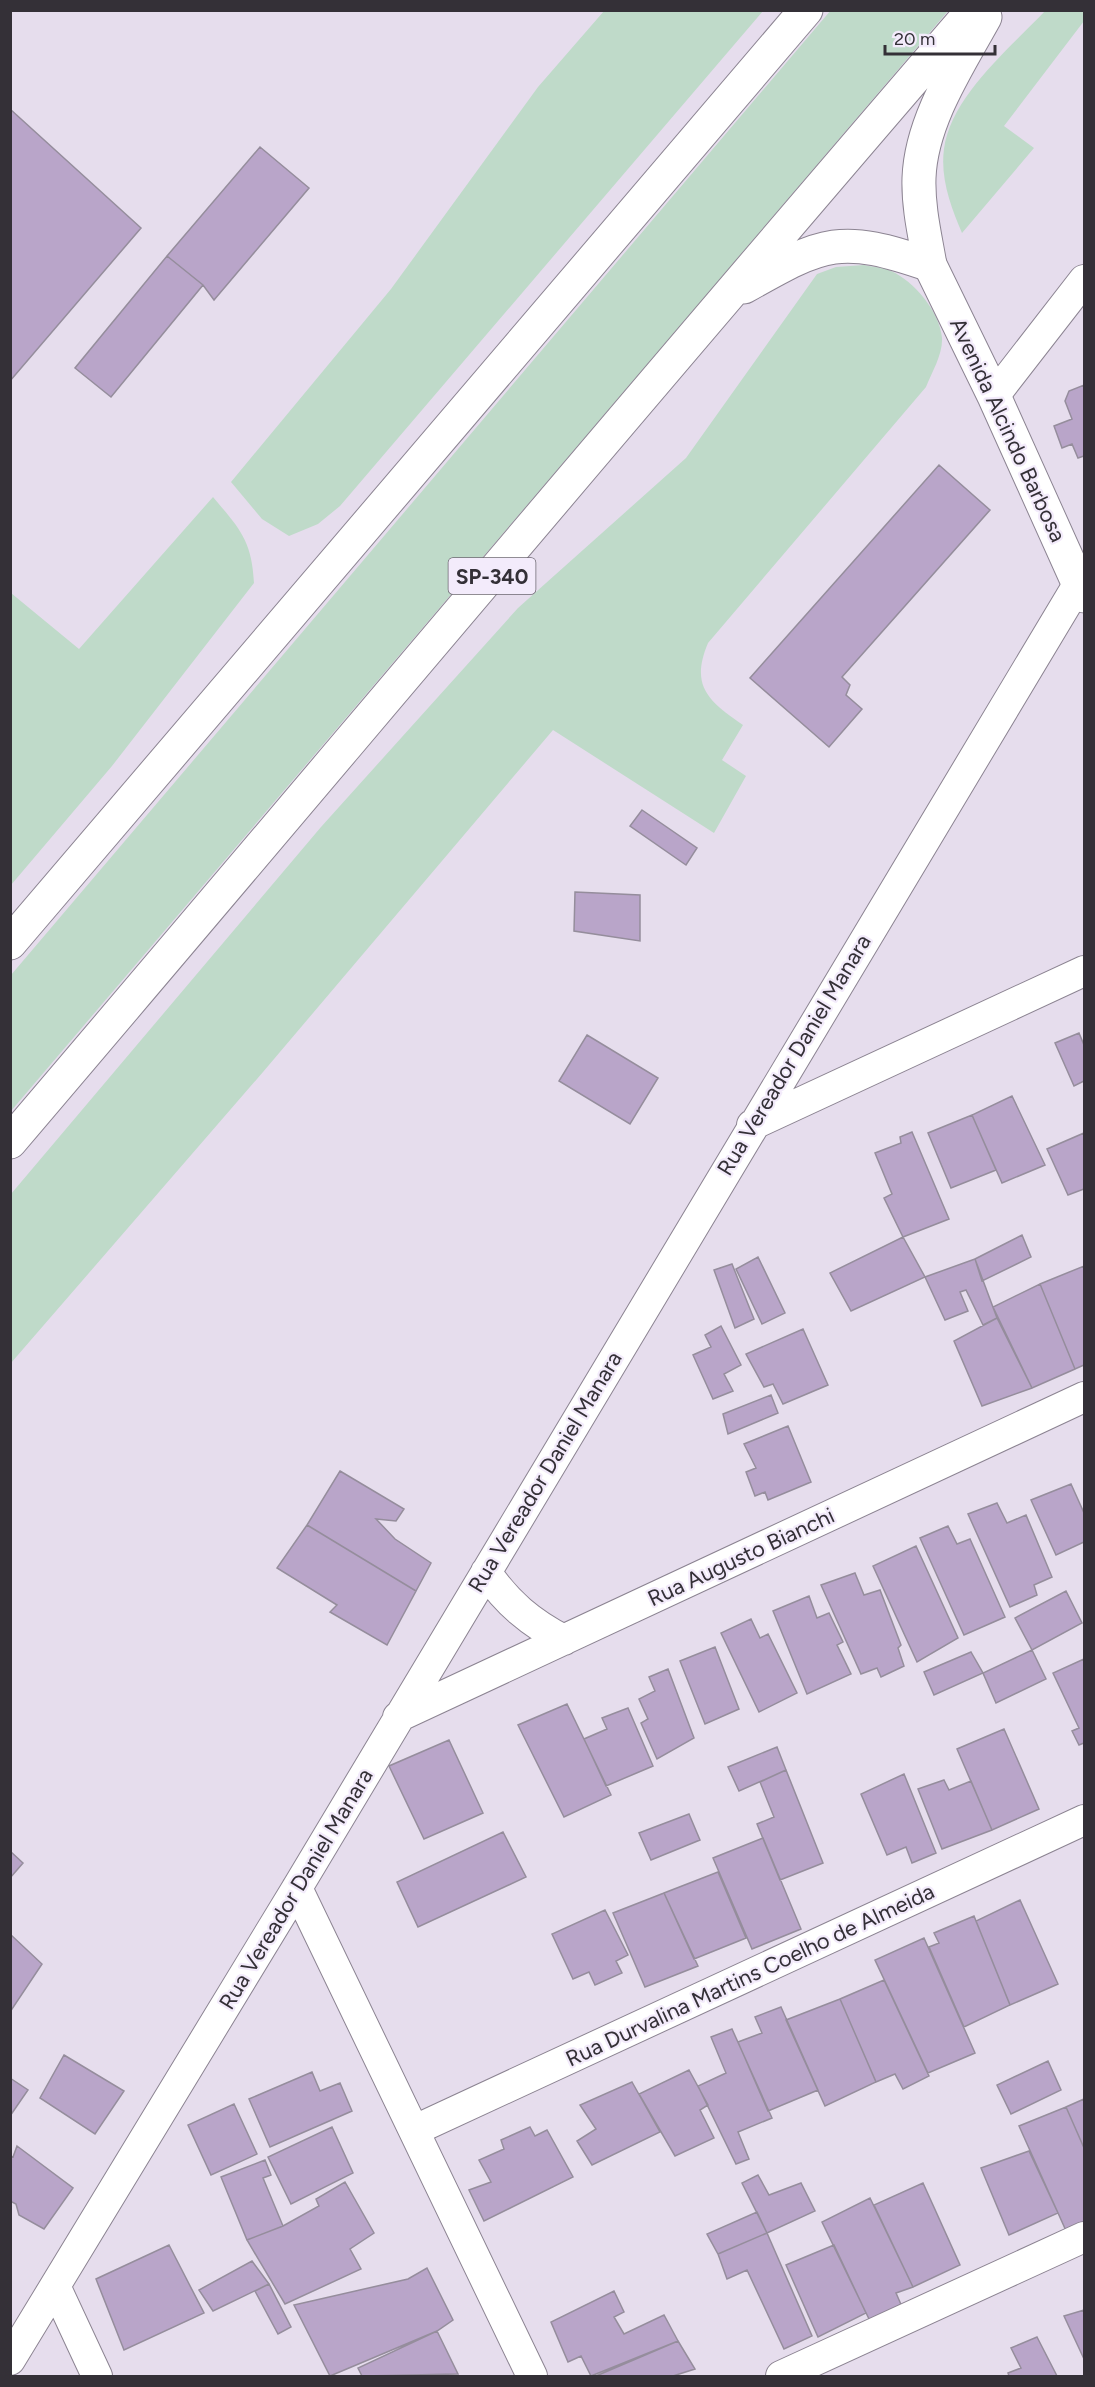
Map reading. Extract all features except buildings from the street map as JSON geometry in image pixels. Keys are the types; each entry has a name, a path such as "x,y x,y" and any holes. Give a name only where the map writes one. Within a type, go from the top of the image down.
{"main road":[{"path":"10,943 806,10"},
{"name":"SP-340","path":"10,1142 567,488 724,299 974,10"},
{"name":"Avenida Alcindo Barbosa","path":"989,10 956,70 925,141 919,177 919,198 930,265 994,396 1082,590"},
{"path":"724,299 790,261 826,247 866,246 930,265"}],"street":[{"path":"994,396 1084,280"},
{"name":"Rua Vereador Daniel Manara","path":"10,2360 56,2288 297,1888 752,1125 1082,590"},
{"path":"752,1125 1084,971"},
{"name":"Rua Augusto Bianchi","path":"398,1717 1084,1397"},
{"path":"486,1572 519,1612 541,1628 564,1640"},
{"name":"Rua Durvalina Martins Coelho de Almeida","path":"415,2130 1084,1820"},
{"path":"297,1888 532,2376"},
{"path":"781,2376 1084,2237"},
{"path":"56,2288 97,2376"}],"green space":[{"path":"831,10 948,11 11,1111 11,975"},
{"path":"604,11 763,11 340,506 318,524 289,536 262,519 231,482 391,289 538,87"},
{"path":"1045,11 1084,11 1084,21 1004,126 1034,148 962,233 950,203 945,181 943,160 949,129 958,110 984,74"},
{"path":"864,265 891,271 917,290 931,308 940,328 941,350 926,387 708,643 701,671 702,682 712,700 743,725 722,760 746,776 714,833 553,730 263,1072 11,1363 11,1194 321,827 518,608 686,458 817,274 836,267"},
{"path":"213,497 237,526 247,545 254,583 112,766 11,885 11,593 79,649"}]}
